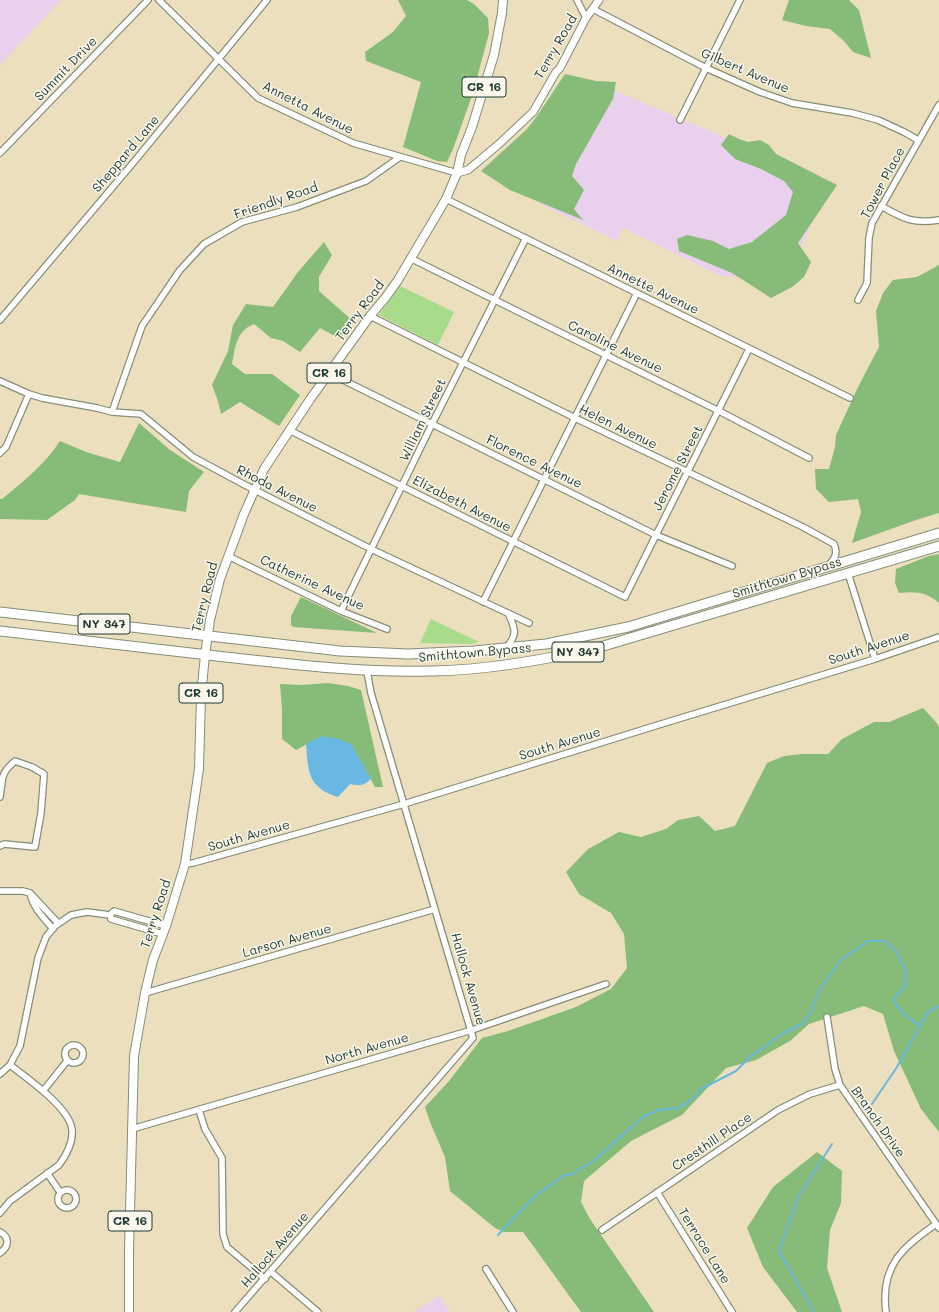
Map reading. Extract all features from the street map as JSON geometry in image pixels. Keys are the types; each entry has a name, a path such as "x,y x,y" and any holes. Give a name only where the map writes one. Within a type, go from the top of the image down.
{"highway":[{"name":"Smithtown Bypass","path":"0,612 340,651 374,653 474,652 567,640 628,627 939,533"},
{"name":"Smithtown Bypass","path":"0,631 316,668 367,671 461,670 509,665 565,655 619,642 939,546"}],"main road":[{"name":"CR 16","path":"457,173 461,155 472,127 494,55 503,0"},
{"name":"Terry Road","path":"129,1312 134,1056 145,993 153,960 185,864 199,768 201,696 207,636 214,604 228,556 254,490 264,469 329,373 398,280 446,199 457,173"}],"street":[{"name":"Summit Drive","path":"0,153 148,0"},
{"name":"Annetta Avenue","path":"159,0 258,98 353,143 457,173"},
{"name":"Sheppard Lane","path":"0,320 133,163 267,0"},
{"path":"577,0 586,18"},
{"name":"Terry Road","path":"457,173 468,170 499,144 533,112 556,72 560,68 586,18 599,0"},
{"path":"680,120 740,0"},
{"name":"Gilbert Avenue","path":"593,9 706,68 760,92 792,103 852,113 878,120 918,140"},
{"name":"Tower Place","path":"858,300 867,283 869,238 872,223 939,105"},
{"name":"Friendly Road","path":"112,412 142,326 180,270 204,244 242,222 297,206 366,181 400,157"},
{"name":"Annette Avenue","path":"446,199 850,398"},
{"path":"881,206 909,220 924,222 939,220"},
{"name":"William Street","path":"341,611 432,424 526,238"},
{"name":"Caroline Avenue","path":"410,258 719,411 809,458"},
{"path":"483,602 637,293"},
{"name":"Helen Avenue","path":"370,316 575,418 803,527 833,543 836,549 836,555 828,567"},
{"name":"Jerome Street","path":"625,597 749,349"},
{"name":"Florence Avenue","path":"329,373 656,535 732,566"},
{"name":"Rhoda Avenue","path":"0,381 42,398 112,412 140,414 193,457 254,490 371,549 529,623"},
{"path":"0,453 6,447 29,394"},
{"name":"Elizabeth Avenue","path":"289,430 625,597"},
{"name":"Catherine Avenue","path":"228,556 341,611 386,629"},
{"path":"848,573 875,659"},
{"path":"506,648 515,634 510,615"},
{"name":"South Avenue","path":"185,864 194,863 404,804 658,724 875,659 939,637"},
{"name":"Hallock Avenue","path":"235,1312 473,1038 472,1030 371,693 367,671"},
{"path":"0,797 2,773 15,761 32,767 44,774 35,847 4,844 0,846"},
{"path":"0,891 30,893 58,923"},
{"path":"30,893 36,909 53,929"},
{"name":"Larson Avenue","path":"145,993 435,909"},
{"path":"0,1074 10,1064 20,1046 42,945 46,937 58,923 72,915 83,912 110,915 114,912 164,930"},
{"path":"110,915 111,919 164,930"},
{"name":"North Avenue","path":"132,1129 472,1030 606,984"},
{"name":"Branch Drive","path":"827,1017 835,1069 840,1085 937,1226"},
{"path":"43,1091 67,1061"},
{"path":"0,1213 10,1201 59,1165 65,1157 71,1140 71,1125 61,1109 43,1091 10,1064"},
{"name":"Cresthill Place","path":"602,1230 778,1110 810,1094 840,1085"},
{"path":"199,1110 205,1129 222,1158 223,1234 227,1246 265,1279"},
{"path":"47,1173 60,1192"},
{"name":"Terrace Lane","path":"657,1192 732,1312"},
{"path":"886,1312 884,1300 886,1280 892,1267 900,1254 911,1242 937,1226"},
{"path":"0,1232 5,1234 8,1239 8,1245 5,1250 0,1253"},
{"path":"486,1269 513,1312"},
{"path":"271,1272 318,1312"}],"shaded area":[{"path":"0,0 61,0 0,65"},
{"path":"611,89 831,183 793,264 769,279 721,276 623,228 617,241 541,204"},
{"path":"440,1296 449,1312 413,1312"}],"green space":[{"path":"398,0 467,0 474,4 488,18 489,33 473,93 447,162 437,161 403,147 421,82 366,61 365,52 393,32 406,16"},
{"path":"789,0 849,0 859,10 871,58 853,52 844,41 830,29 806,26 782,20"},
{"path":"565,74 596,81 616,82 613,99 576,164 572,176 584,190 574,209 583,220 510,190 481,171 527,129"},
{"path":"729,134 748,142 760,140 769,145 776,154 837,185 798,243 811,262 804,277 792,287 771,298 732,273 679,251 677,239 687,235 713,241 729,249 752,242 786,215 793,192 784,181 761,169 735,159 721,145"},
{"path":"324,242 332,255 319,277 319,291 354,322 340,339 320,328 300,352 283,341 271,338 254,324 248,327 243,331 237,341 232,364 245,374 272,374 300,395 279,426 240,402 221,414 212,385 228,351 233,325 246,304 273,307 298,272"},
{"path":"939,265 939,513 852,543 861,512 858,499 829,502 816,489 815,469 829,469 835,447 836,435 858,387 879,347 876,311 883,293 893,280 917,277"},
{"path":"400,286 454,312 438,345 379,315"},
{"path":"139,423 170,450 204,472 189,491 186,512 79,494 75,500 47,520 0,519 0,499 18,486 33,472 48,457 60,441 86,452 120,462"},
{"path":"939,554 939,603 925,594 910,592 899,593 895,583 896,569 929,556"},
{"path":"301,597 377,633 293,627 291,625 291,616"},
{"path":"431,619 479,642 471,644 420,643"},
{"path":"328,683 348,686 361,690 383,787 375,787 351,744 322,736 296,750 282,739 280,684 301,685"},
{"path":"923,708 939,727 939,1132 921,1109 894,1051 883,1014 864,1006 809,1024 790,1041 756,1060 726,1068 682,1115 631,1141 584,1181 581,1202 590,1219 654,1312 581,1312 523,1232 504,1232 495,1228 450,1191 445,1157 425,1107 449,1081 482,1038 508,1031 576,1007 611,989 627,968 624,934 611,913 579,894 566,872 588,849 619,832 641,837 666,829 678,820 699,816 715,831 735,826 767,763 784,756 828,754 842,739 874,722 889,722"},
{"path":"817,1152 842,1171 841,1203 830,1230 827,1268 842,1312 797,1312 763,1267 747,1228 773,1187"}],"water":[{"path":"322,736 339,739 351,744 371,779 361,785 350,784 338,797 328,793 315,784 309,771 306,744"}],"waterway":[{"path":"498,1235 531,1200 564,1175 570,1175 595,1160 644,1116 659,1110 679,1108 694,1098 701,1089 736,1071 751,1056 784,1033 803,1023 812,1009 819,990 841,960 868,941 885,941 896,951 904,968 906,978 904,987 894,999 898,1008 920,1026"},
{"path":"872,1104 897,1067 928,1012 939,1006"},
{"path":"814,1312 779,1251 798,1197 832,1144"}]}
